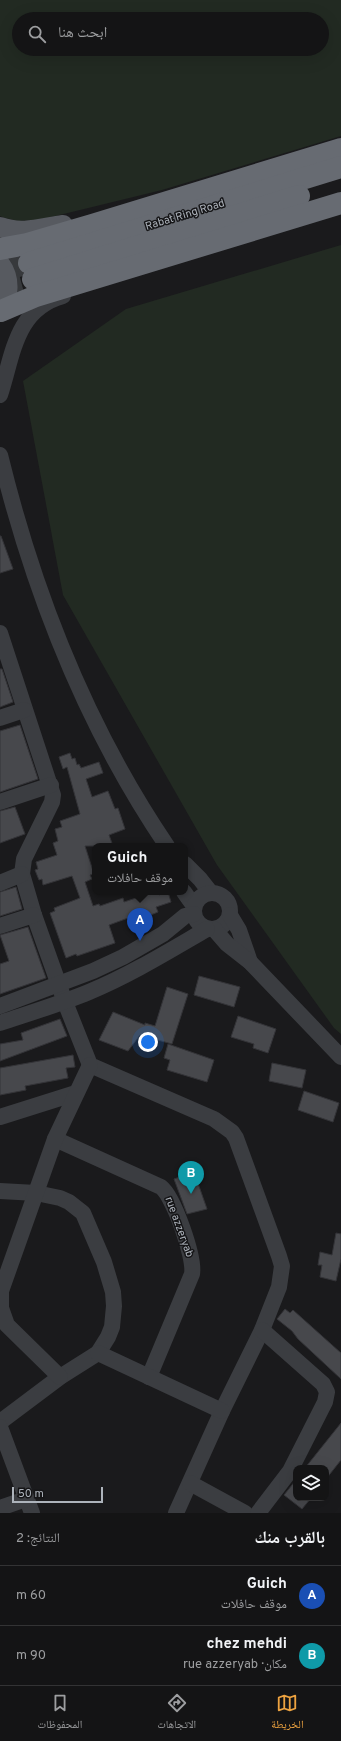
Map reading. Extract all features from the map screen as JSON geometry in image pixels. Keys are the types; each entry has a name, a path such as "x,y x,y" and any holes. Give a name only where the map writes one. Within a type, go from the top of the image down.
{"highway":[{"path":"0,249 92,226 341,149"},
{"name":"Rabat Ring Road","path":"341,167 31,271 341,183"},
{"path":"0,311 24,300 341,203"}],"main road":[{"path":"0,227 17,231 28,231 67,224 92,226"},
{"path":"0,264 7,278 8,290 6,301 0,311"}],"street":[{"path":"0,395 15,339 30,318 47,302 76,292 100,277"},
{"path":"0,455 12,502 37,583 75,681 122,775 165,843"},
{"path":"0,634 24,710 51,785 53,795 52,802 24,859 22,874 34,915 65,1002 90,1065 214,1119 232,1132 236,1138 282,1266 279,1287 262,1330 222,1411 176,1513"},
{"path":"0,718 24,710"},
{"path":"0,802 51,785"},
{"path":"188,867 204,883 211,893"},
{"path":"0,882 22,874"},
{"path":"0,1006 60,985 123,957 162,934 194,910 200,898 211,893 217,894 226,900 230,909 230,915 226,923 190,939 125,976 65,1002 0,1023"},
{"path":"186,895 194,910 197,922 211,929 250,962 341,1057"},
{"path":"0,926 34,915"},
{"path":"230,915 240,930 250,962"},
{"path":"190,939 201,937 210,938 227,944"},
{"path":"60,1377 7,1325 1,1308 1,1291 55,1139 90,1065"},
{"path":"0,1117 76,1093"},
{"name":"rue azzeryab","path":"55,1139 161,1187 167,1192 182,1229 192,1259 192,1274 149,1377"},
{"path":"0,1191 36,1193 69,1202 83,1213 104,1262 113,1292 114,1318 108,1337 98,1352 60,1377 0,1422"},
{"path":"258,1513 290,1471 324,1402 326,1392 323,1384 262,1330"},
{"path":"98,1352 222,1411"},
{"path":"0,1427 29,1506 0,1508"},
{"path":"190,1483 245,1513"}],"shaded area":[{"path":"0,0 341,0 341,136 162,190 39,220 17,221 0,216"},
{"path":"341,245 341,1034 334,1028 217,865 63,595 23,381 126,309"}],"building":[{"path":"0,536 13,569 0,573"},
{"path":"0,669 2,669 13,702 0,707"},
{"path":"20,725 38,779 0,792 0,731"},
{"path":"70,753 72,759 75,758 77,765 79,764 81,768 99,762 103,773 86,779 92,797 108,791 115,809 118,808 125,829 109,835 112,843 92,843 92,846 85,846 92,868 92,874 90,875 92,879 85,882 93,906 99,904 100,906 123,898 124,902 145,895 169,895 171,902 156,907 158,912 141,919 139,914 109,925 115,943 77,956 76,954 66,958 50,913 55,911 54,908 80,898 72,876 43,885 42,879 39,880 35,870 38,869 36,862 57,855 53,843 58,841 55,829 62,827 60,821 80,814 67,767 63,769 59,757"},
{"path":"15,807 25,834 0,843 0,811"},
{"path":"16,887 22,909 0,916 0,892"},
{"path":"28,927 46,978 0,994 0,964 9,961 0,935"},
{"path":"199,976 240,987 234,1007 194,995"},
{"path":"167,987 188,994 172,1044 140,1035 128,1051 99,1040 113,1012 145,1025 145,1023 155,1026"},
{"path":"238,1016 276,1029 268,1053 253,1048 254,1044 231,1037"},
{"path":"60,1019 67,1036 0,1061 0,1044 23,1040 21,1033"},
{"path":"168,1044 214,1060 207,1082 167,1070 170,1060 164,1058"},
{"path":"73,1055 75,1067 66,1068 68,1078 25,1086 26,1090 0,1095 0,1068"},
{"path":"272,1063 306,1070 302,1088 269,1081"},
{"path":"304,1091 339,1103 333,1122 298,1110"},
{"path":"194,1172 207,1209 187,1214 174,1179"},
{"path":"336,1233 341,1234 341,1259 336,1281 320,1277 322,1265 318,1265 320,1252 332,1255"},
{"path":"285,1309 290,1313 293,1310 341,1353 341,1379 298,1339 292,1331 277,1319"},
{"path":"341,1423 341,1460 329,1475 329,1465 307,1465"},
{"path":"293,1484 293,1501 309,1501 302,1509 284,1495"}],"tunnel":[{"path":"0,271 29,263"},
{"path":"0,288 33,279"}],"place":[{"name":"Guich","path":"140,941"},
{"name":"chez mehdi","path":"191,1194"}]}
